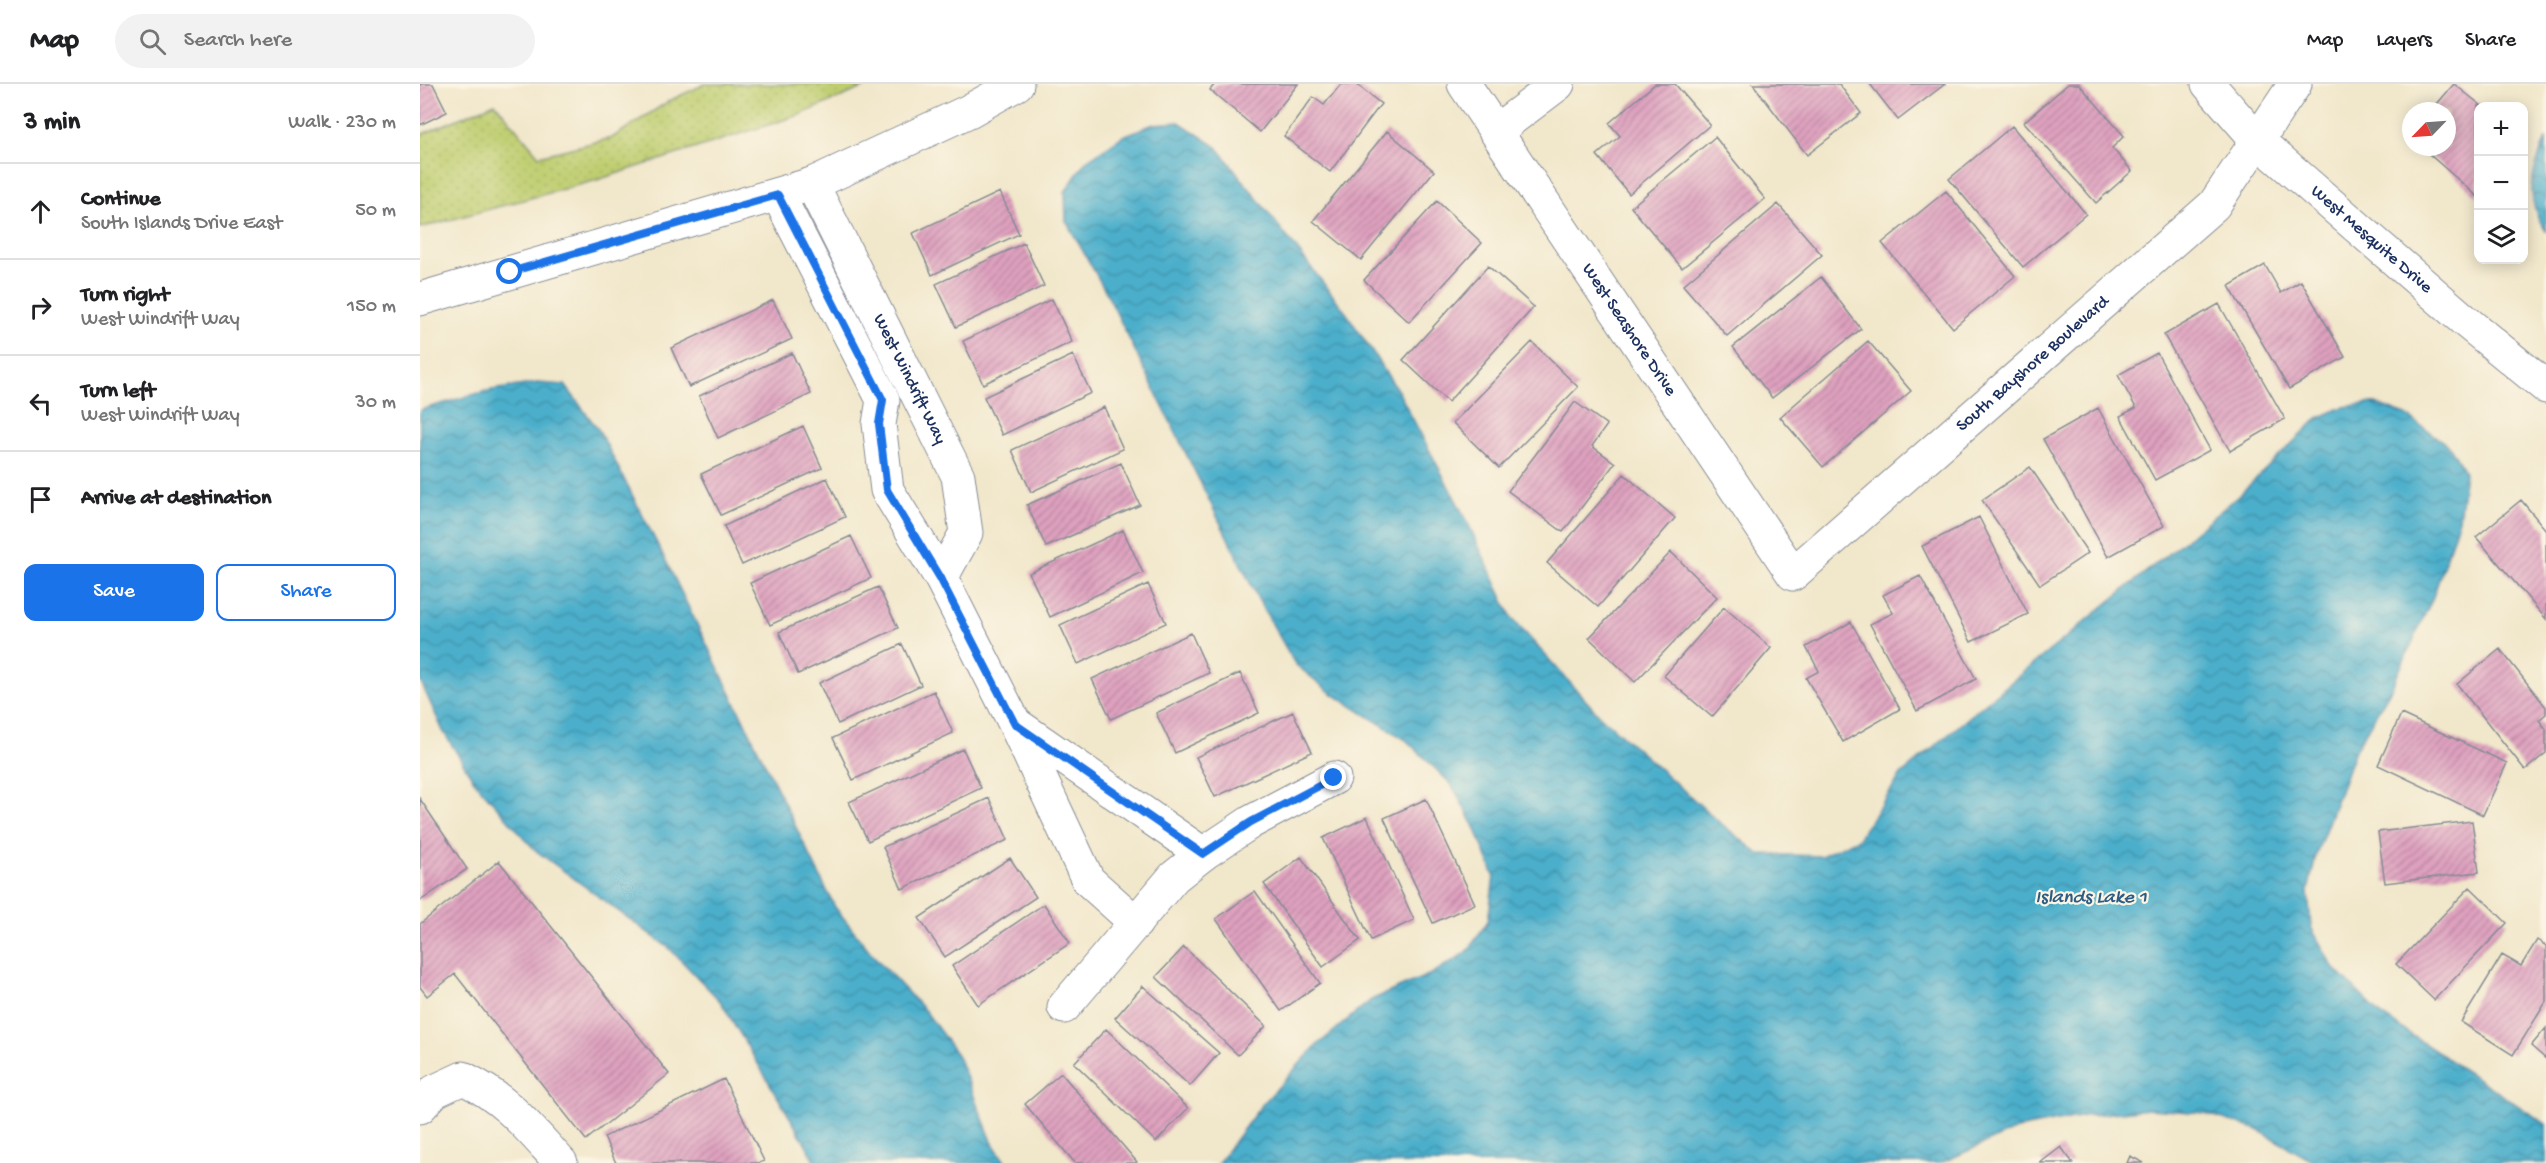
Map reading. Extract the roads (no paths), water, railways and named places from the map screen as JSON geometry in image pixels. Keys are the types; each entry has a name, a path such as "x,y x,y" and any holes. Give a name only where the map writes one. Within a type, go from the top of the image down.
{"street":[{"path":"420,299 812,184 969,111 1017,84"},
{"name":"West Seashore Drive","path":"1464,84 1793,574"},
{"path":"1496,132 1558,84"},
{"name":"West Mesquite Drive","path":"2208,84 2257,140 2463,320 2546,387"},
{"name":"South Bayshore Boulevard","path":"1793,574 2214,206 2295,84"},
{"name":"West Windrift Way","path":"812,184 958,476 966,534 940,578"},
{"name":"West Windrift Way","path":"778,195 883,400 879,424 887,490 940,578 1015,724 1088,880 1136,923"},
{"name":"West Windrift Way","path":"1015,724 1203,854"},
{"path":"1064,1008 1174,878 1203,854 1251,822 1334,778"},
{"path":"425,1089 463,1078 489,1091 513,1110 561,1163"}],"water":[{"name":"Islands Lake 1","path":"1179,122 1217,147 1345,311 1398,391 1467,521 1512,618 1598,714 1718,821 1759,854 1821,856 1858,839 1901,775 2235,499 2318,418 2343,407 2373,403 2406,415 2450,447 2465,473 2459,519 2433,597 2392,687 2355,750 2316,855 2308,891 2311,927 2333,967 2381,1015 2546,1124 2546,1163 2316,1163 2258,1130 2205,1113 2149,1109 2083,1116 2017,1129 1941,1163 1218,1163 1260,1107 1315,1047 1371,1000 1433,973 1467,952 1488,921 1494,876 1475,827 1451,784 1406,740 1331,693 1295,664 1258,599 1106,292 1066,221 1065,192 1085,162 1123,136 1154,124"},
{"path":"2546,138 2546,231 2534,207 2532,184"},
{"path":"537,383 565,385 600,432 668,565 835,907 872,954 926,1012 958,1056 993,1144 1006,1163 814,1163 810,1151 721,1002 670,949 535,850 475,782 443,731 420,680 420,410 486,391"}]}
